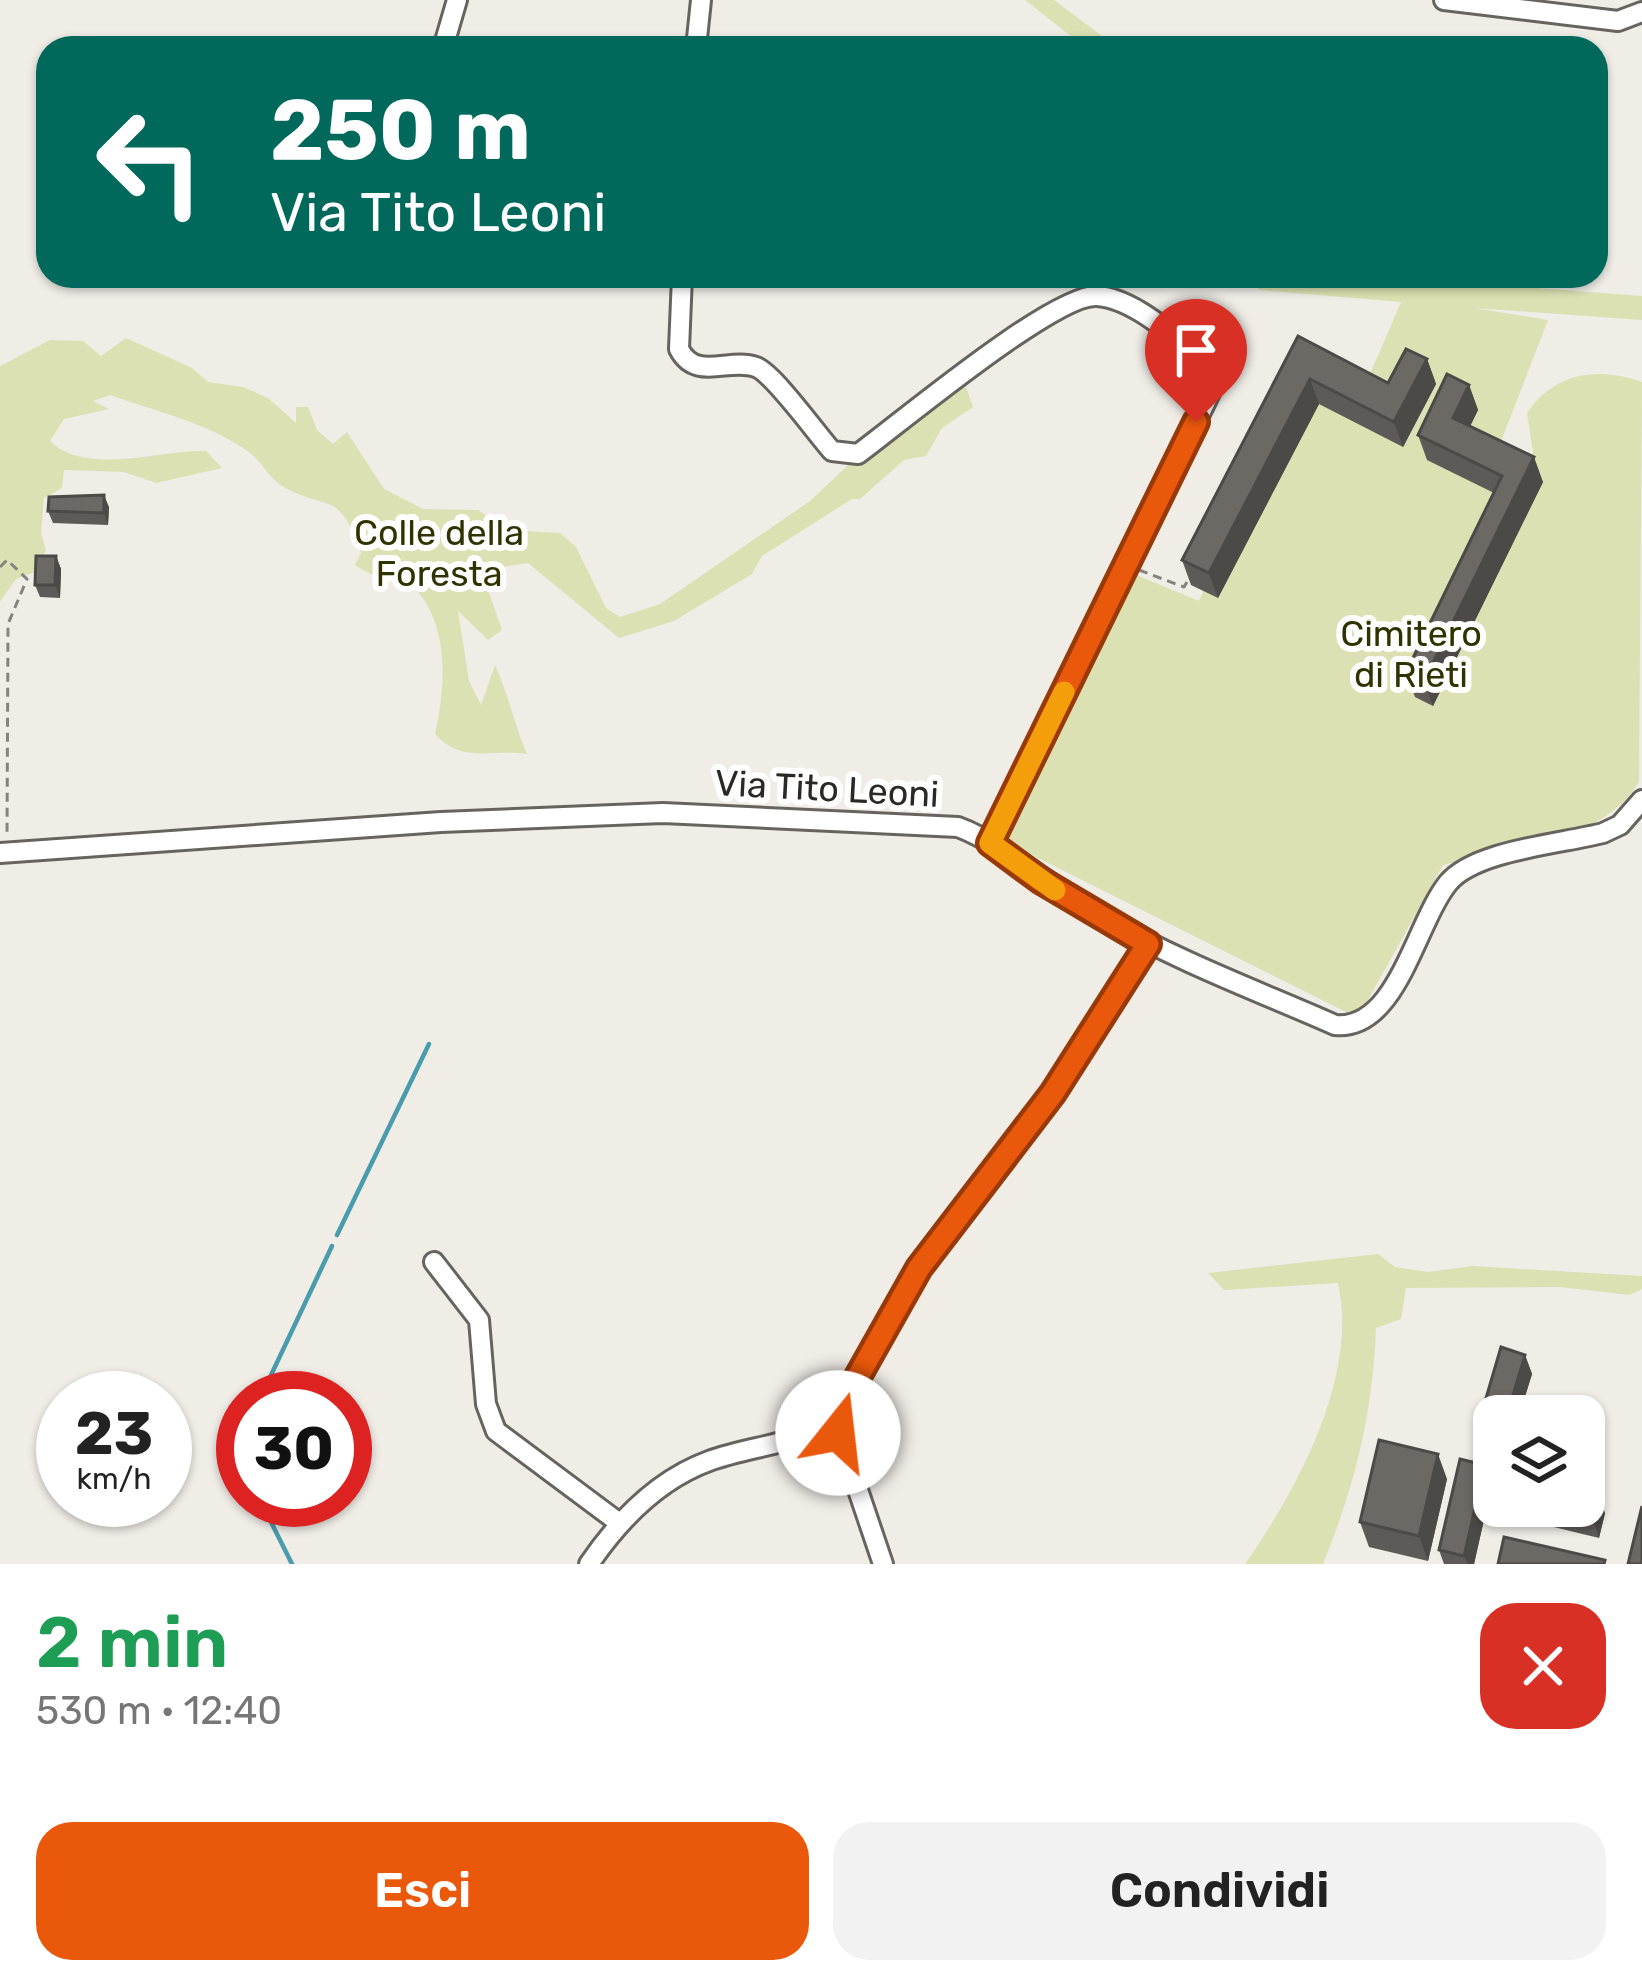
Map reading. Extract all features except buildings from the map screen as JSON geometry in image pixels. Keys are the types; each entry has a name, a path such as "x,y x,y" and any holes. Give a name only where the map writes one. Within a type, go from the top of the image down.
{"street":[{"path":"447,36 458,0"},
{"path":"697,36 701,0"},
{"path":"1444,1 1618,21 1642,12"},
{"path":"682,288 679,350 685,360 704,368 750,364 768,372 832,452 845,457 857,454 1047,314 1099,296 1128,307 1209,362 1215,371 1214,387 990,843"},
{"name":"Via Tito Leoni","path":"3,851 663,813 958,827 1148,944 1335,1024 1351,1026 1379,1010 1446,885 1464,867 1603,833 1620,825 1642,800"},
{"path":"589,1564 618,1522 682,1473 708,1461 799,1439 834,1419 919,1268 1053,1093 1148,944"},
{"path":"434,1262 479,1320 486,1404 496,1431 507,1444 618,1522"},
{"path":"834,1419 883,1564"}],"path":[{"path":"0,568 7,560 27,579 8,624 3,851"},
{"path":"1127,563 1184,587 1195,566"}],"green space":[{"path":"1025,0 1054,0 1102,36 1071,36"},
{"name":"Cimitero di Rieti","path":"1538,288 1642,296 1642,320 1475,308 1548,320 1495,457 1528,471 1533,452 1527,413 1563,381 1609,374 1642,382 1639,782 1622,803 1577,831 1443,865 1358,1018 1002,840 1134,574 1199,601 1307,361 1367,381 1401,302 1259,290"},
{"name":"Colle della Foresta","path":"126,338 192,368 208,382 243,387 268,398 296,423 296,407 308,407 317,430 333,444 347,432 384,489 423,509 478,510 507,530 560,533 576,547 606,608 620,617 660,604 810,501 944,375 963,378 973,407 942,428 926,456 904,460 860,499 852,499 762,556 752,574 674,621 619,638 528,563 481,570 502,630 488,640 458,611 469,681 481,705 495,665 527,754 478,753 456,749 435,734 442,665 434,619 424,599 388,569 377,578 355,565 361,553 338,510 282,486 249,452 218,434 110,395 93,401 109,409 64,419 50,441 65,452 104,459 206,451 222,468 156,483 124,472 64,470 62,488 44,498 41,533 46,550 35,572 16,579 0,602 0,366 50,340 83,341 101,356"},
{"path":"1378,1254 1395,1267 1428,1272 1472,1266 1642,1276 1642,1289 1629,1295 1559,1287 1406,1288 1401,1319 1376,1328 1360,1448 1323,1564 1245,1564 1303,1467 1332,1393 1340,1356 1338,1283 1224,1290 1208,1273"}],"waterway":[{"path":"337,1235 429,1044"},
{"path":"273,1371 332,1246"},
{"path":"274,1527 292,1564"}],"slow traffic":[{"path":"1055,890 990,843 1064,692"}],"route":[{"path":"838,1433 834,1419 853,1379 919,1268 1053,1093 1148,944 1040,880 990,843 1196,422"}]}
